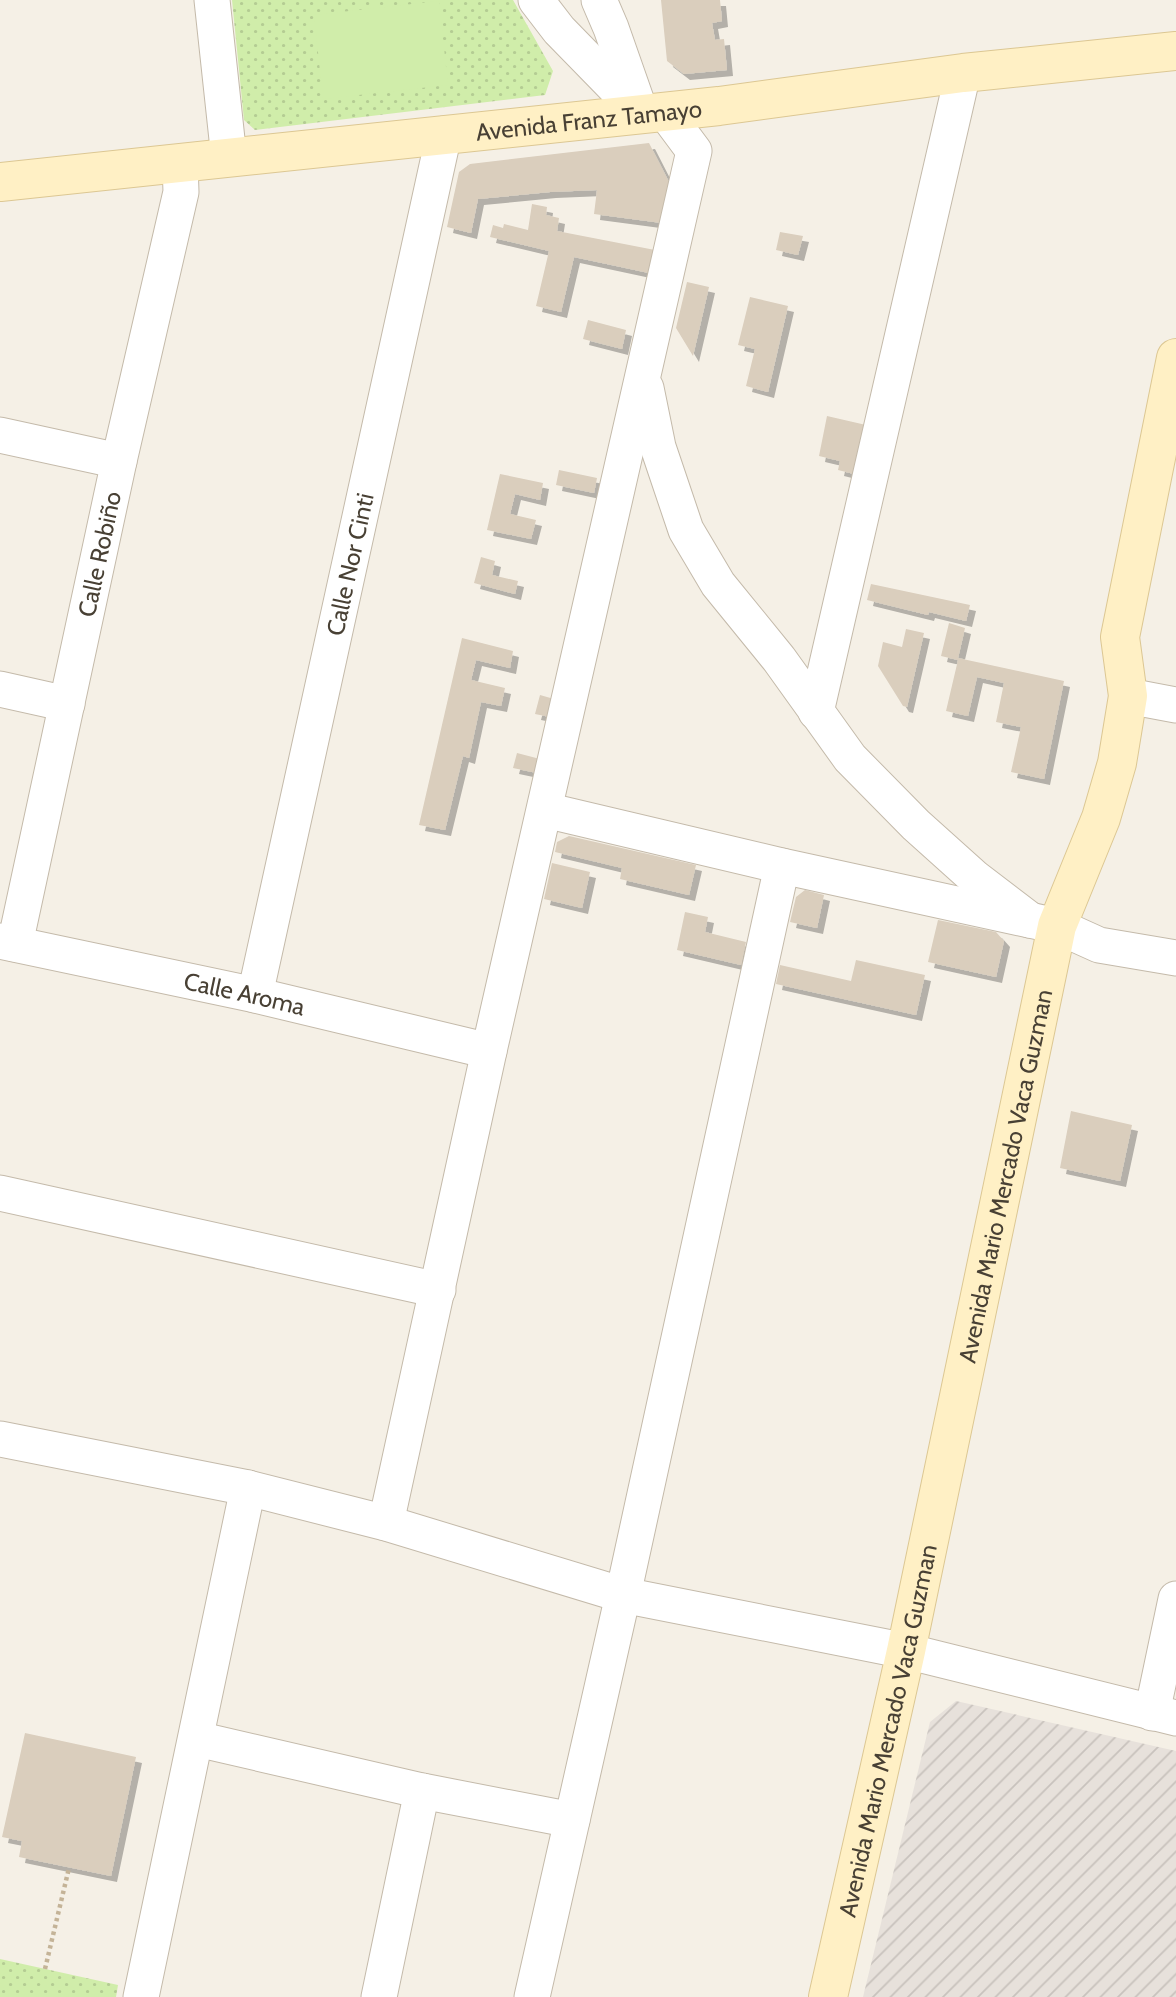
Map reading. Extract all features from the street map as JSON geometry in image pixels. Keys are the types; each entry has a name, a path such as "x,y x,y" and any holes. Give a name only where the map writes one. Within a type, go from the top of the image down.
{"street":[{"path":"212,0 229,158"},
{"path":"386,1523 489,1051 694,151 559,30 536,0"},
{"path":"599,0 653,113"},
{"name":"Avenida Franz Tamayo","path":"0,182 653,113 963,73 1176,51"},
{"path":"817,712 963,73"},
{"name":"Calle Nor Cinti","path":"255,995 444,134"},
{"name":"Calle Robiño","path":"8,943 67,704 181,192 180,164"},
{"name":"Avenida Mario Mercado Vaca Guzman","path":"828,1997 906,1651 1043,923 1101,818 1116,763 1128,696 1120,637 1176,358"},
{"path":"644,374 658,447 686,530 718,584 779,659 850,758 916,825 975,878 1043,923"},
{"path":"0,435 119,461"},
{"path":"0,689 67,704"},
{"path":"1128,696 1176,705"},
{"path":"545,810 782,866 1043,923 1099,945 1176,958"},
{"path":"532,1997 782,866"},
{"name":"Calle Aroma","path":"8,943 255,995 489,1051"},
{"path":"0,1193 438,1290"},
{"path":"0,1439 248,1488 386,1523 623,1595 906,1651 1164,1716 1176,1599"},
{"path":"141,1997 248,1488"},
{"path":"197,1739 422,1791 572,1820"},
{"path":"379,1997 422,1791"}],"path":[{"path":"45,1969 69,1868"}],"shaded area":[{"path":"956,1701 1176,1751 1176,1997 863,1997 930,1722"}],"green space":[{"path":"232,0 513,0 553,71 545,95 255,130 244,120"},
{"path":"439,1 448,85 323,99 314,15"},
{"path":"0,1959 118,1985 116,1997 0,1997"}],"building":[{"path":"661,0 720,0 722,21 712,23 715,40 724,39 727,70 684,74 667,61"},
{"path":"649,143 671,186 662,223 594,214 597,190 478,199 471,233 447,227 459,172 470,164"},
{"path":"532,204 547,207 546,215 559,218 557,231 655,250 649,273 574,257 561,312 536,306 549,251 490,237 493,225 503,228 504,224 528,230"},
{"path":"780,232 803,236 798,255 776,250"},
{"path":"687,282 709,287 693,356 676,328"},
{"path":"750,297 788,306 768,392 746,386 755,349 738,345"},
{"path":"588,320 626,330 622,349 583,339"},
{"path":"827,416 866,425 854,474 838,470 840,461 819,456"},
{"path":"559,470 597,478 594,493 556,485"},
{"path":"500,474 543,483 540,500 515,494 510,514 536,520 531,539 487,530"},
{"path":"481,557 495,561 492,575 518,581 515,594 474,583"},
{"path":"871,584 970,605 966,621 867,600"},
{"path":"949,623 965,628 958,658 1064,681 1044,779 1011,772 1021,727 996,722 1004,683 977,677 968,716 946,711 958,660 941,656"},
{"path":"906,629 924,633 907,707 903,706 878,666 883,642 902,647"},
{"path":"462,638 513,651 510,668 476,660 471,680 505,688 501,706 481,702 469,758 463,756 445,830 419,825"},
{"path":"540,695 554,699 550,717 535,714"},
{"path":"517,753 540,759 537,773 513,768"},
{"path":"569,836 696,865 689,895 620,879 622,868 555,852 557,842"},
{"path":"552,863 590,872 582,908 544,899"},
{"path":"805,890 824,895 817,928 790,922 796,897"},
{"path":"685,912 708,917 705,932 746,942 741,965 677,950"},
{"path":"938,920 996,932 1004,941 996,977 928,962"},
{"path":"856,960 925,975 916,1015 776,984 780,965 851,981"},
{"path":"1071,1111 1132,1125 1120,1181 1060,1168"},
{"path":"25,1733 136,1757 111,1876 19,1857 22,1841 2,1837"}]}
